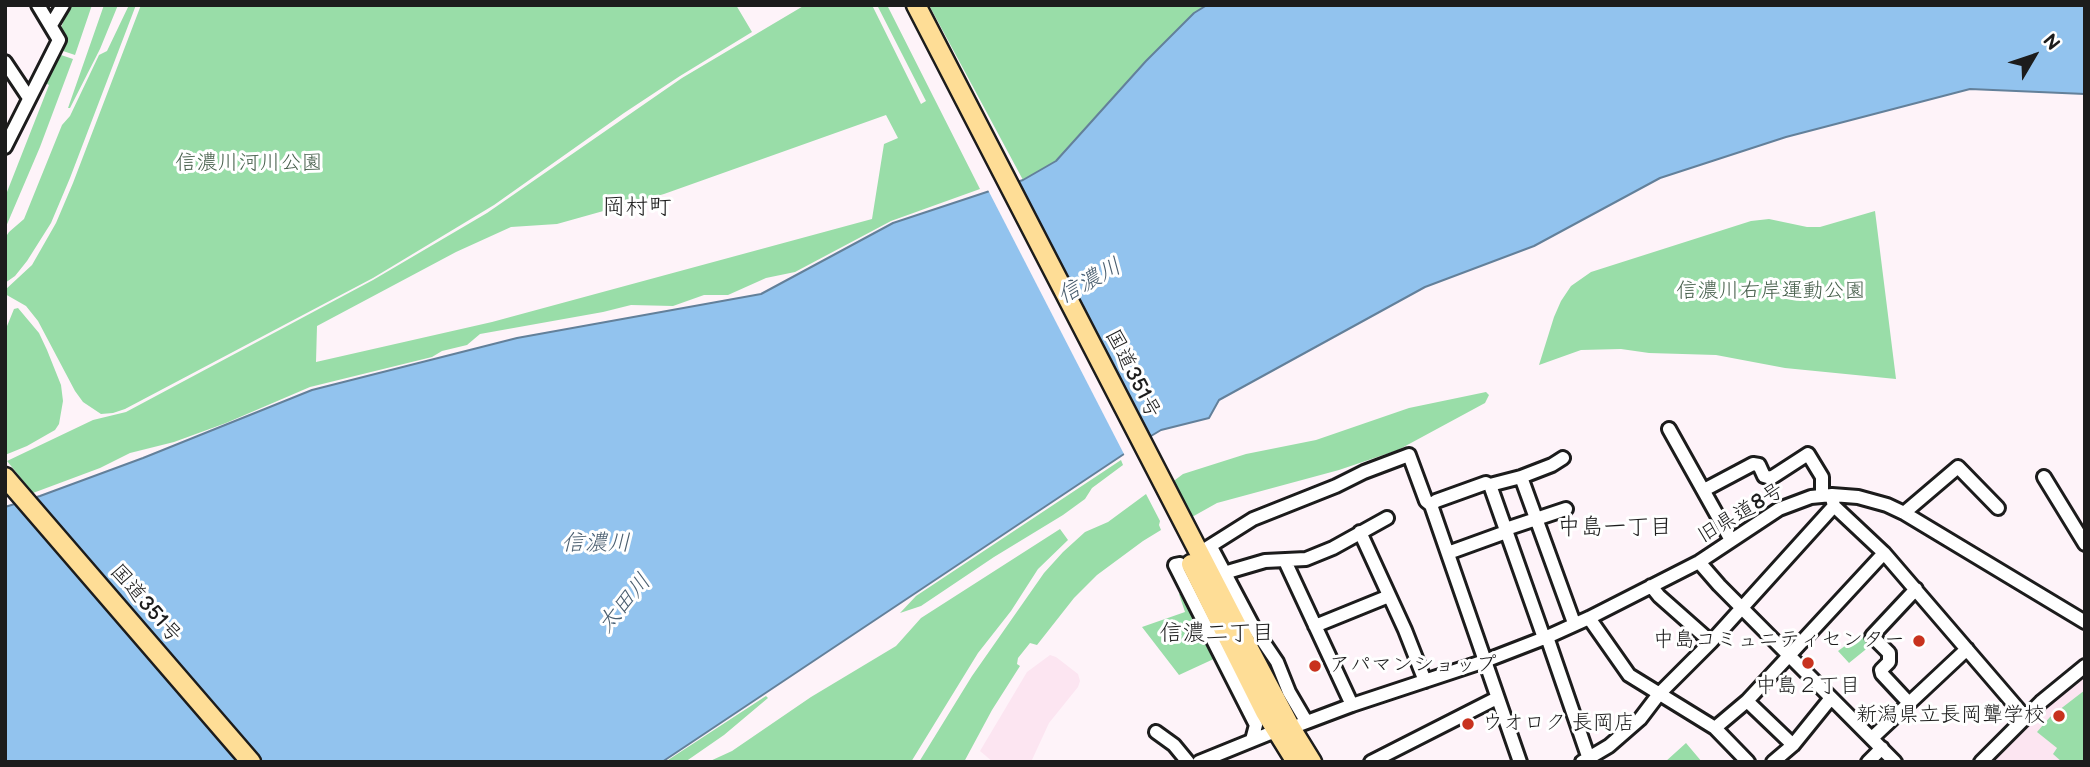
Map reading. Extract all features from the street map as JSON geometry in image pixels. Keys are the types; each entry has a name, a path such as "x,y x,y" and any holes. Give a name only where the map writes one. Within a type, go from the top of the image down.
{"highway":[{"name":"国道351号","path":"904,5 1174,518 1312,762"},
{"name":"国道351号","path":"916,5 1174,518"},
{"name":"国道351号","path":"5,477 251,762"},
{"name":"国道351号","path":"1291,727 1296,762"}],"street":[{"path":"5,147 59,40 38,5"},
{"path":"51,25 63,5"},
{"path":"5,62 29,99"},
{"path":"1669,429 1731,540"},
{"path":"1704,491 1753,464 1759,465 1764,476 1771,478 1808,454 1822,477 1829,499 1884,553 2025,717"},
{"path":"1291,727 1289,692 1277,662 1254,628 1209,548 1253,519 1409,455 1426,501 1431,505 1520,762"},
{"path":"1431,505 1486,483 1490,485 1521,477 1563,458"},
{"path":"1904,513 1958,467 1998,508"},
{"path":"1521,477 1574,623"},
{"path":"2044,477 2085,544"},
{"path":"1490,485 1546,637 1587,761 1640,719 1659,694 1742,607 1829,499"},
{"name":"旧県道8号","path":"1199,762 1223,757 1252,740 1485,661 1546,637 1699,562 1779,509 1802,499 1871,499 1904,513 2085,622"},
{"path":"1448,553 1566,509"},
{"path":"1224,573 1265,561 1306,559 1333,548 1387,518"},
{"path":"1360,532 1425,681"},
{"path":"1715,728 1747,701 1884,553"},
{"path":"1285,561 1352,705"},
{"path":"1699,562 1895,762"},
{"path":"1180,564 1175,565 1256,725 1252,740"},
{"path":"1651,586 1711,642"},
{"path":"1909,703 1882,674 1881,670 1889,662 1889,653 1872,636 1916,589"},
{"path":"1315,626 1389,596"},
{"path":"1589,618 1629,675 1715,728 1748,762"},
{"path":"1872,738 1966,649"},
{"path":"1981,762 2025,717 2085,666"},
{"path":"1371,762 1497,698"},
{"path":"1773,762 1793,745 1832,698"},
{"path":"1747,701 1793,745"},
{"path":"1156,732 1174,745 1188,762"},
{"path":"1868,762 1882,748"}],"shaded area":[{"path":"1050,655 1078,674 1078,687 1049,723 1031,762 993,762 980,751 1027,672"},
{"name":"新潟県立長岡聾学校","path":"2085,675 2085,762 1989,762 2043,705"}],"green space":[{"path":"69,5 92,5 75,55 63,51 60,46 60,31"},
{"path":"104,5 118,5 100,49 68,108"},
{"path":"129,5 136,5 51,223 27,261 15,276 5,283 5,238 24,219 62,125 70,116 99,55 107,51"},
{"name":"信濃川河川公園","path":"141,5 736,5 752,32 624,113 494,205 373,278 125,409 101,414 83,402 75,391 38,321 26,306 5,294 5,290 32,265 56,223"},
{"path":"805,5 872,5 921,104 926,101 877,5 887,5 980,189 891,221 795,272 766,278 728,295 704,295 673,306 631,305 480,334 467,345 442,351 432,357 310,387 226,423 174,442 130,453 100,468 33,493 7,461 93,420 126,412 373,280 487,213 682,78","holes":["886,115 898,138 884,144 872,219 492,322 316,362 317,326 456,252 511,227 557,224 664,194"]},
{"path":"929,5 1207,5 1194,13 1146,61 1056,161 1023,180"},
{"path":"56,50 73,59 5,229 7,192 49,85 42,81"},
{"name":"信濃川右岸運動公園","path":"1875,211 1896,379 1785,368 1716,355 1649,353 1621,349 1581,350 1539,365 1561,301 1571,286 1591,272 1751,221 1769,219 1820,227"},
{"path":"18,308 39,333 61,385 63,401 59,424 55,430 5,455 5,331 14,309"},
{"path":"1486,392 1489,395 1485,403 1398,450 1339,470 1217,503 1192,517 1171,483 1183,474 1246,454 1316,440 1409,408"},
{"path":"1121,460 1123,465 1092,488 1085,499 1063,515 921,606 900,613 916,596"},
{"path":"1146,494 1160,521 1161,530 1097,575 1074,598 1037,645 1030,643 1018,658 1017,664 1020,666 964,762 919,762 972,676 1044,573 1085,532 1108,522"},
{"path":"1060,529 1068,540 1038,569 1011,611 978,653 911,762 708,762 732,751 811,697 896,646 921,618"},
{"path":"1184,592 1218,657 1179,675 1142,627 1185,612 1179,594"},
{"path":"1861,634 1870,646 1849,663 1838,651"},
{"path":"2085,690 2085,762 2062,762 2053,754 2057,748 2037,732 2050,717"},
{"path":"766,696 768,698 724,735 685,762 665,762"},
{"path":"1686,743 1702,762 1665,762"}],"water":[{"name":"信濃川","path":"1207,5 2085,5 2085,94 1970,89 1786,137 1660,178 1534,246 1425,287 1219,400 1209,418 1161,430 1151,436 662,762 5,762 5,507 143,458 312,390 517,338 761,294 893,223 1023,180 1056,161 1146,61 1194,13"}],"pier":[{"path":"1016,178 1151,441 1126,458 987,188"}],"place":[{"name":"中島コミュニティセンター","path":"1919,641"},
{"name":"中島２丁目","path":"1808,663"},
{"name":"アパマンショップ","path":"1315,666"},
{"name":"新潟県立長岡聾学校","path":"2059,716"},
{"name":"ウオロク 長岡店","path":"1468,724"}],"district":[{"name":"岡村町","path":"637,208"},
{"name":"中島一丁目","path":"1615,528"},
{"name":"信濃二丁目","path":"1217,634"}],"water label":[{"name":"太田川","path":"625,604"}]}
